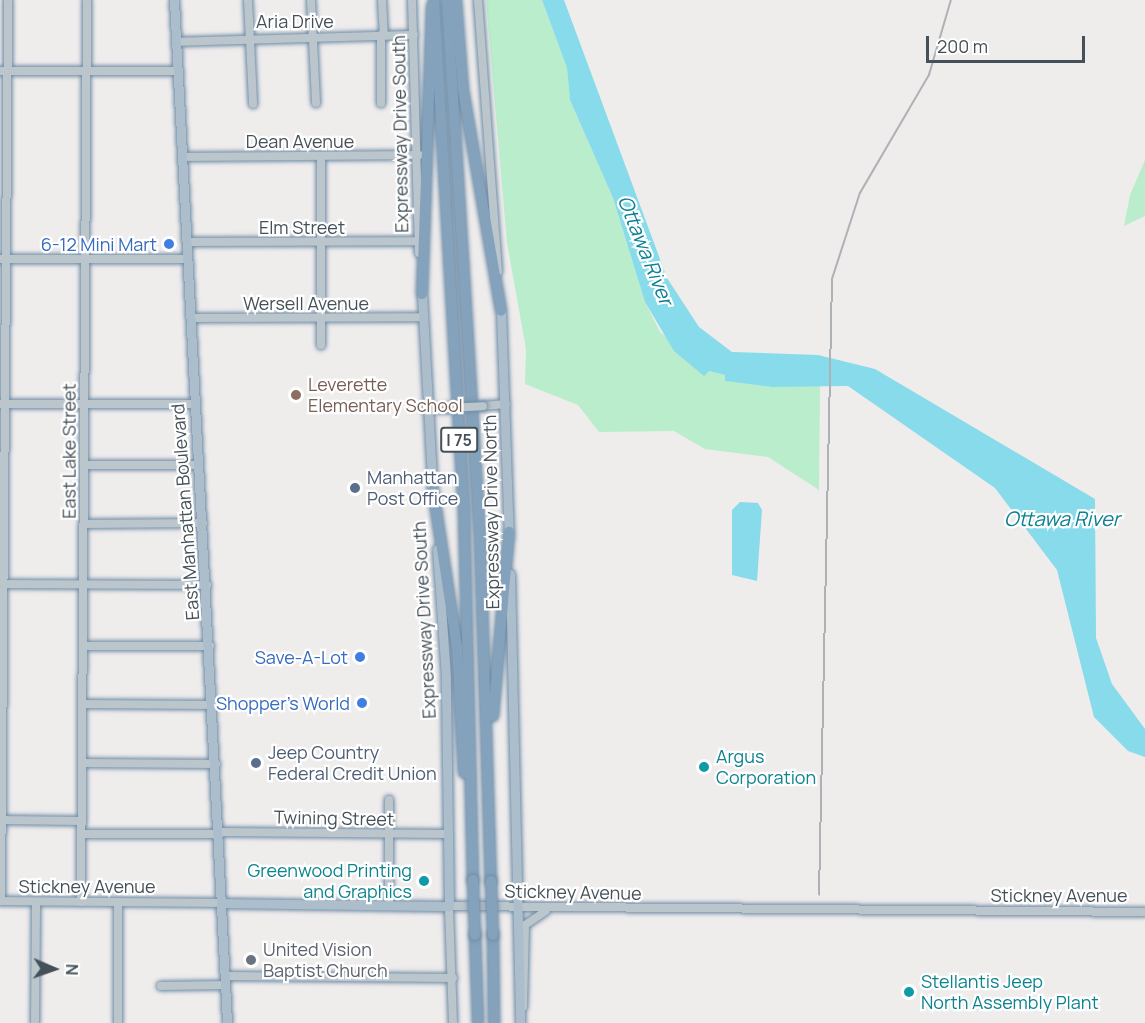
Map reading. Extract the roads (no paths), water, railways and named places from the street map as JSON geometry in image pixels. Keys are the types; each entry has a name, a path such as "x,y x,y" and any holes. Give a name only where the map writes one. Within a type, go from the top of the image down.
{"highway":[{"path":"422,294 428,20 434,0"},
{"name":"I 75","path":"434,0 464,512 478,1023"},
{"name":"I 75","path":"447,0 480,536 495,1020"},
{"path":"456,0 463,90 501,311"},
{"path":"432,490 459,668 473,880"},
{"path":"488,776 509,532"}],"main road":[{"name":"East Manhattan Boulevard","path":"174,0 195,404 204,524 228,1023"},
{"name":"Expressway Drive South","path":"422,294 426,410 446,677 449,906"},
{"name":"Expressway Drive North","path":"501,311 506,404 513,802 520,908 520,1023"},
{"name":"Stickney Avenue","path":"224,903 449,906"}],"street":[{"path":"1,901 4,71 8,0"},
{"name":"East Lake Street","path":"81,902 87,0"},
{"path":"248,0 253,104"},
{"path":"311,0 316,104"},
{"path":"381,103 382,0"},
{"name":"Expressway Drive South","path":"412,0 418,155 418,241 422,294"},
{"name":"Expressway Drive North","path":"478,0 501,311"},
{"name":"Aria Drive","path":"176,42 250,36 414,35"},
{"path":"4,71 178,71"},
{"name":"Dean Avenue","path":"182,157 418,155"},
{"path":"321,156 321,345"},
{"name":"Elm Street","path":"187,242 418,241"},
{"path":"3,259 188,259"},
{"name":"Wersell Avenue","path":"191,318 422,317"},
{"path":"2,404 195,404"},
{"path":"426,410 506,404"},
{"path":"84,465 200,465"},
{"path":"84,524 204,524"},
{"path":"2,584 207,585"},
{"path":"83,646 210,646"},
{"path":"82,704 213,705"},
{"path":"82,763 216,764"},
{"path":"389,800 389,906"},
{"path":"1,820 81,821"},
{"name":"Twining Street","path":"81,834 448,834"},
{"name":"Stickney Avenue","path":"1,901 224,903"},
{"path":"35,1023 36,902"},
{"path":"118,902 118,1023"},
{"name":"Expressway Drive South","path":"449,906 453,1023"},
{"name":"Stickney Avenue","path":"449,906 1145,912"},
{"path":"520,1023 526,923 535,914 558,908"},
{"path":"161,986 225,981 453,978"}],"water":[{"name":"Ottawa River","path":"542,0 564,0 667,278 699,327 732,352 818,355 875,369 1095,499 1096,638 1112,684 1145,729 1145,757 1128,751 1094,717 1057,570 995,488 848,386 772,387 725,381 725,375 709,371 704,376 674,351 645,302 613,198 570,100 567,68"},
{"path":"740,502 758,503 762,510 757,581 732,575 732,510"}],"railway":[{"path":"819,895 832,279 860,193 929,75 951,0"}],"place":[{"name":"6-12 Mini Mart","path":"169,244"},
{"name":"Leverette Elementary School","path":"296,395"},
{"name":"Manhattan Post Office","path":"355,488"},
{"name":"Save-A-Lot","path":"360,657"},
{"name":"Shopper's World","path":"362,703"},
{"name":"Jeep Country Federal Credit Union","path":"256,763"},
{"name":"Argus Corporation","path":"704,767"},
{"name":"Greenwood Printing and Graphics","path":"424,881"},
{"name":"United Vision Baptist Church","path":"251,960"},
{"name":"Stellantis Jeep North Assembly Plant","path":"909,992"}]}
